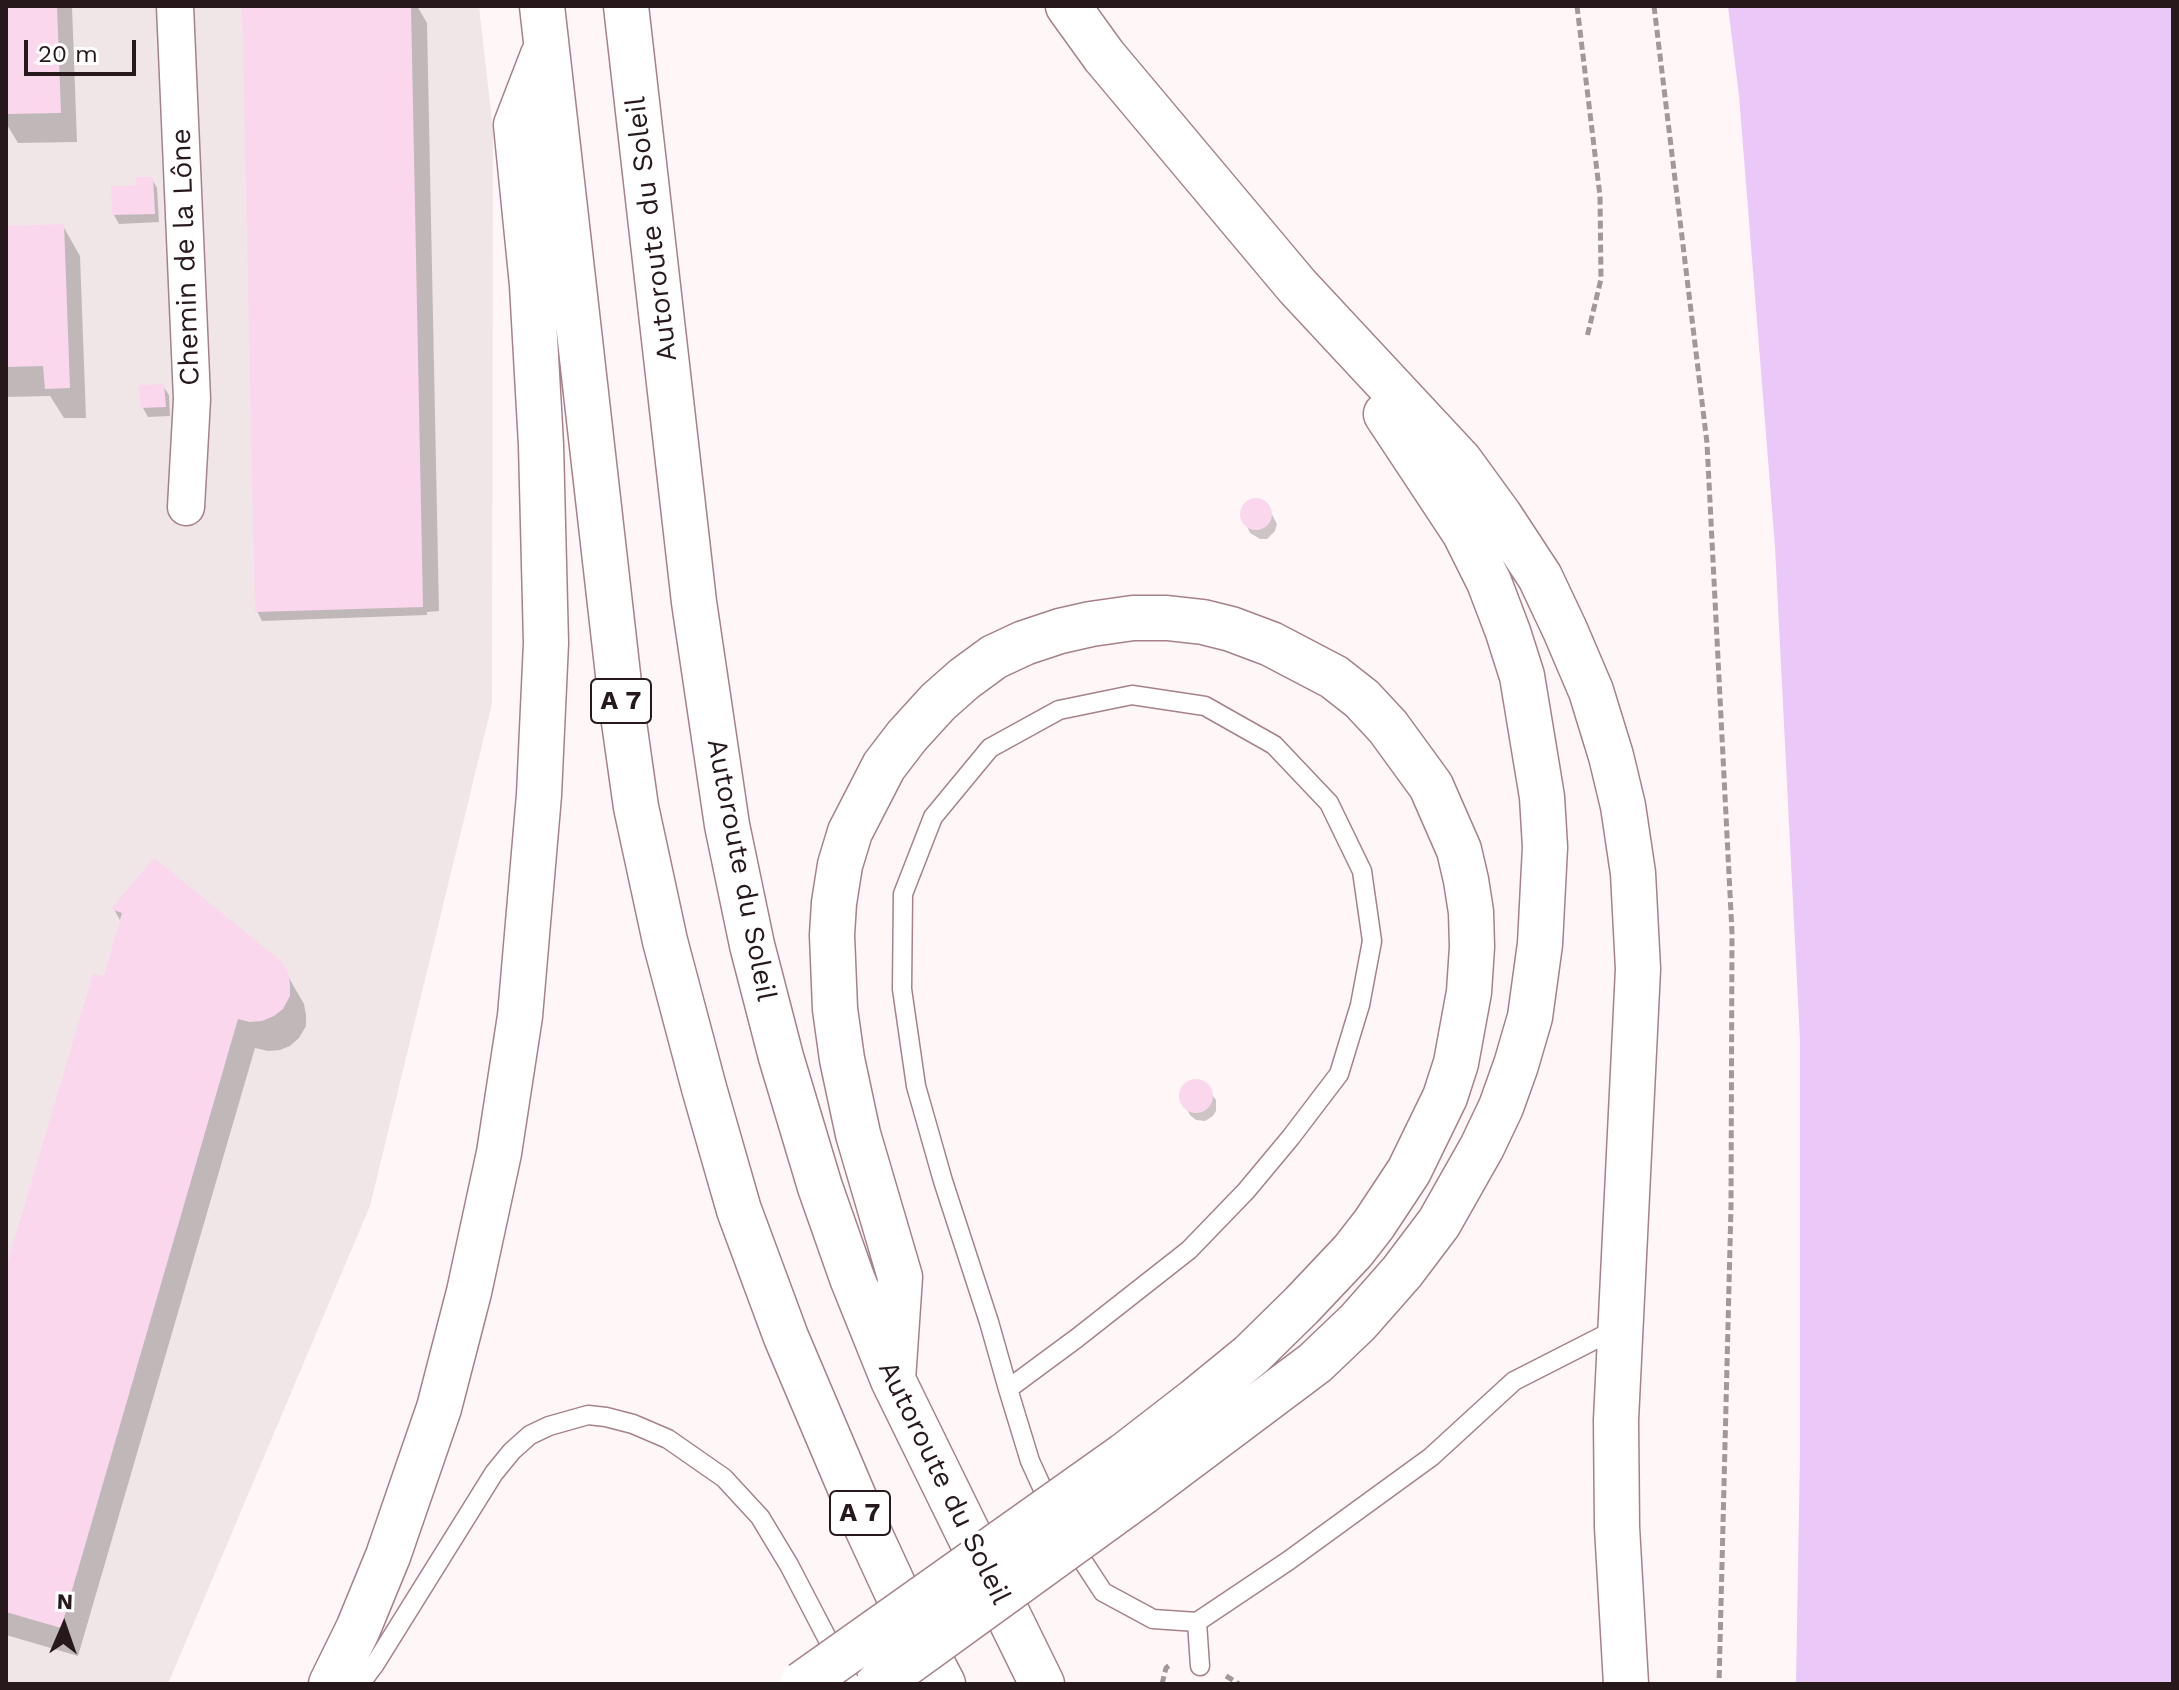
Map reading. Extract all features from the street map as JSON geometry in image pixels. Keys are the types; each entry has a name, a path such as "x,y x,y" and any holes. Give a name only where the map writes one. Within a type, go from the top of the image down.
{"highway":[{"name":"Autoroute du Soleil","path":"626,6 694,602 727,825 752,945 815,1172 852,1278 893,1380 1042,1684"},
{"path":"1068,6 1104,56 1297,286 1460,461 1540,577 1591,691 1623,806 1633,873 1638,969 1616,1420 1617,1527 1626,1684"},
{"path":"331,1684 388,1556 439,1408 469,1292 499,1153 520,1016 539,795 546,643 542,476 532,285 516,125 544,26"},
{"name":"A 7","path":"544,26 621,701 636,807 665,941 739,1210 786,1337 867,1528 943,1684"},
{"path":"802,1684 1315,1363 1358,1322 1439,1223 1461,1187 1501,1107 1516,1065 1537,979 1545,847 1542,797 1522,676 1489,582 1464,532 1431,479 1297,286"},
{"path":"878,1684 1134,1474 1196,1400 1251,1355 1313,1294 1374,1224 1409,1171 1445,1097 1461,1039 1472,947 1471,912 1459,850 1431,786 1388,727 1362,699 1334,677 1271,644 1231,629 1191,621 1133,618 1091,624 1024,643 994,657 938,702 884,766 850,832 840,865 832,935 835,1009 842,1059 858,1134 900,1277 893,1380"}],"street":[{"name":"Chemin de la Lône","path":"175,6 192,399 186,507"}],"lane":[{"path":"1008,1389 1189,1250 1246,1191 1291,1137 1339,1074 1360,1005 1372,941 1362,871 1329,803 1274,745 1205,706 1132,695 1059,710 990,748 933,817 903,894 902,989 916,1086 943,1181 1030,1461 1062,1529 1103,1592 1153,1619 1197,1622 1288,1561 1431,1457 1514,1381 1620,1326"},
{"path":"360,1684 494,1473 512,1451 530,1435 549,1426 588,1415 633,1424 668,1439 724,1478 760,1517 851,1684"},
{"path":"1197,1622 1200,1666"}],"path":[{"path":"1577,6 1600,196 1601,279 1587,337"},
{"path":"1654,6 1707,443 1732,933 1731,1206 1719,1684"}],"shaded area":[{"path":"6,6 479,6 493,130 492,704 370,1206 168,1684 6,1684"},
{"path":"1728,6 2173,6 2173,1684 1796,1684 1800,1453 1800,1040 1775,547 1739,96"}],"building":[{"path":"6,6 57,6 61,113 6,114"},
{"path":"242,6 411,6 423,607 255,612"},
{"path":"136,177 153,177 155,214 112,215 111,186 136,185"},
{"path":"64,224 70,388 45,389 43,366 6,367 6,226"},
{"path":"164,384 166,407 141,408 139,385"},
{"path":"1256,498 1268,502 1272,514 1268,526 1256,530 1244,526 1240,514 1244,502"},
{"path":"154,858 281,961 288,972 290,996 283,1009 274,1016 250,1022 238,1019 61,1628 6,1612 6,1268 93,974 104,976 122,913 111,909"},
{"path":"1196,1079 1208,1084 1213,1096 1208,1108 1196,1113 1184,1108 1179,1096 1184,1084"}]}
